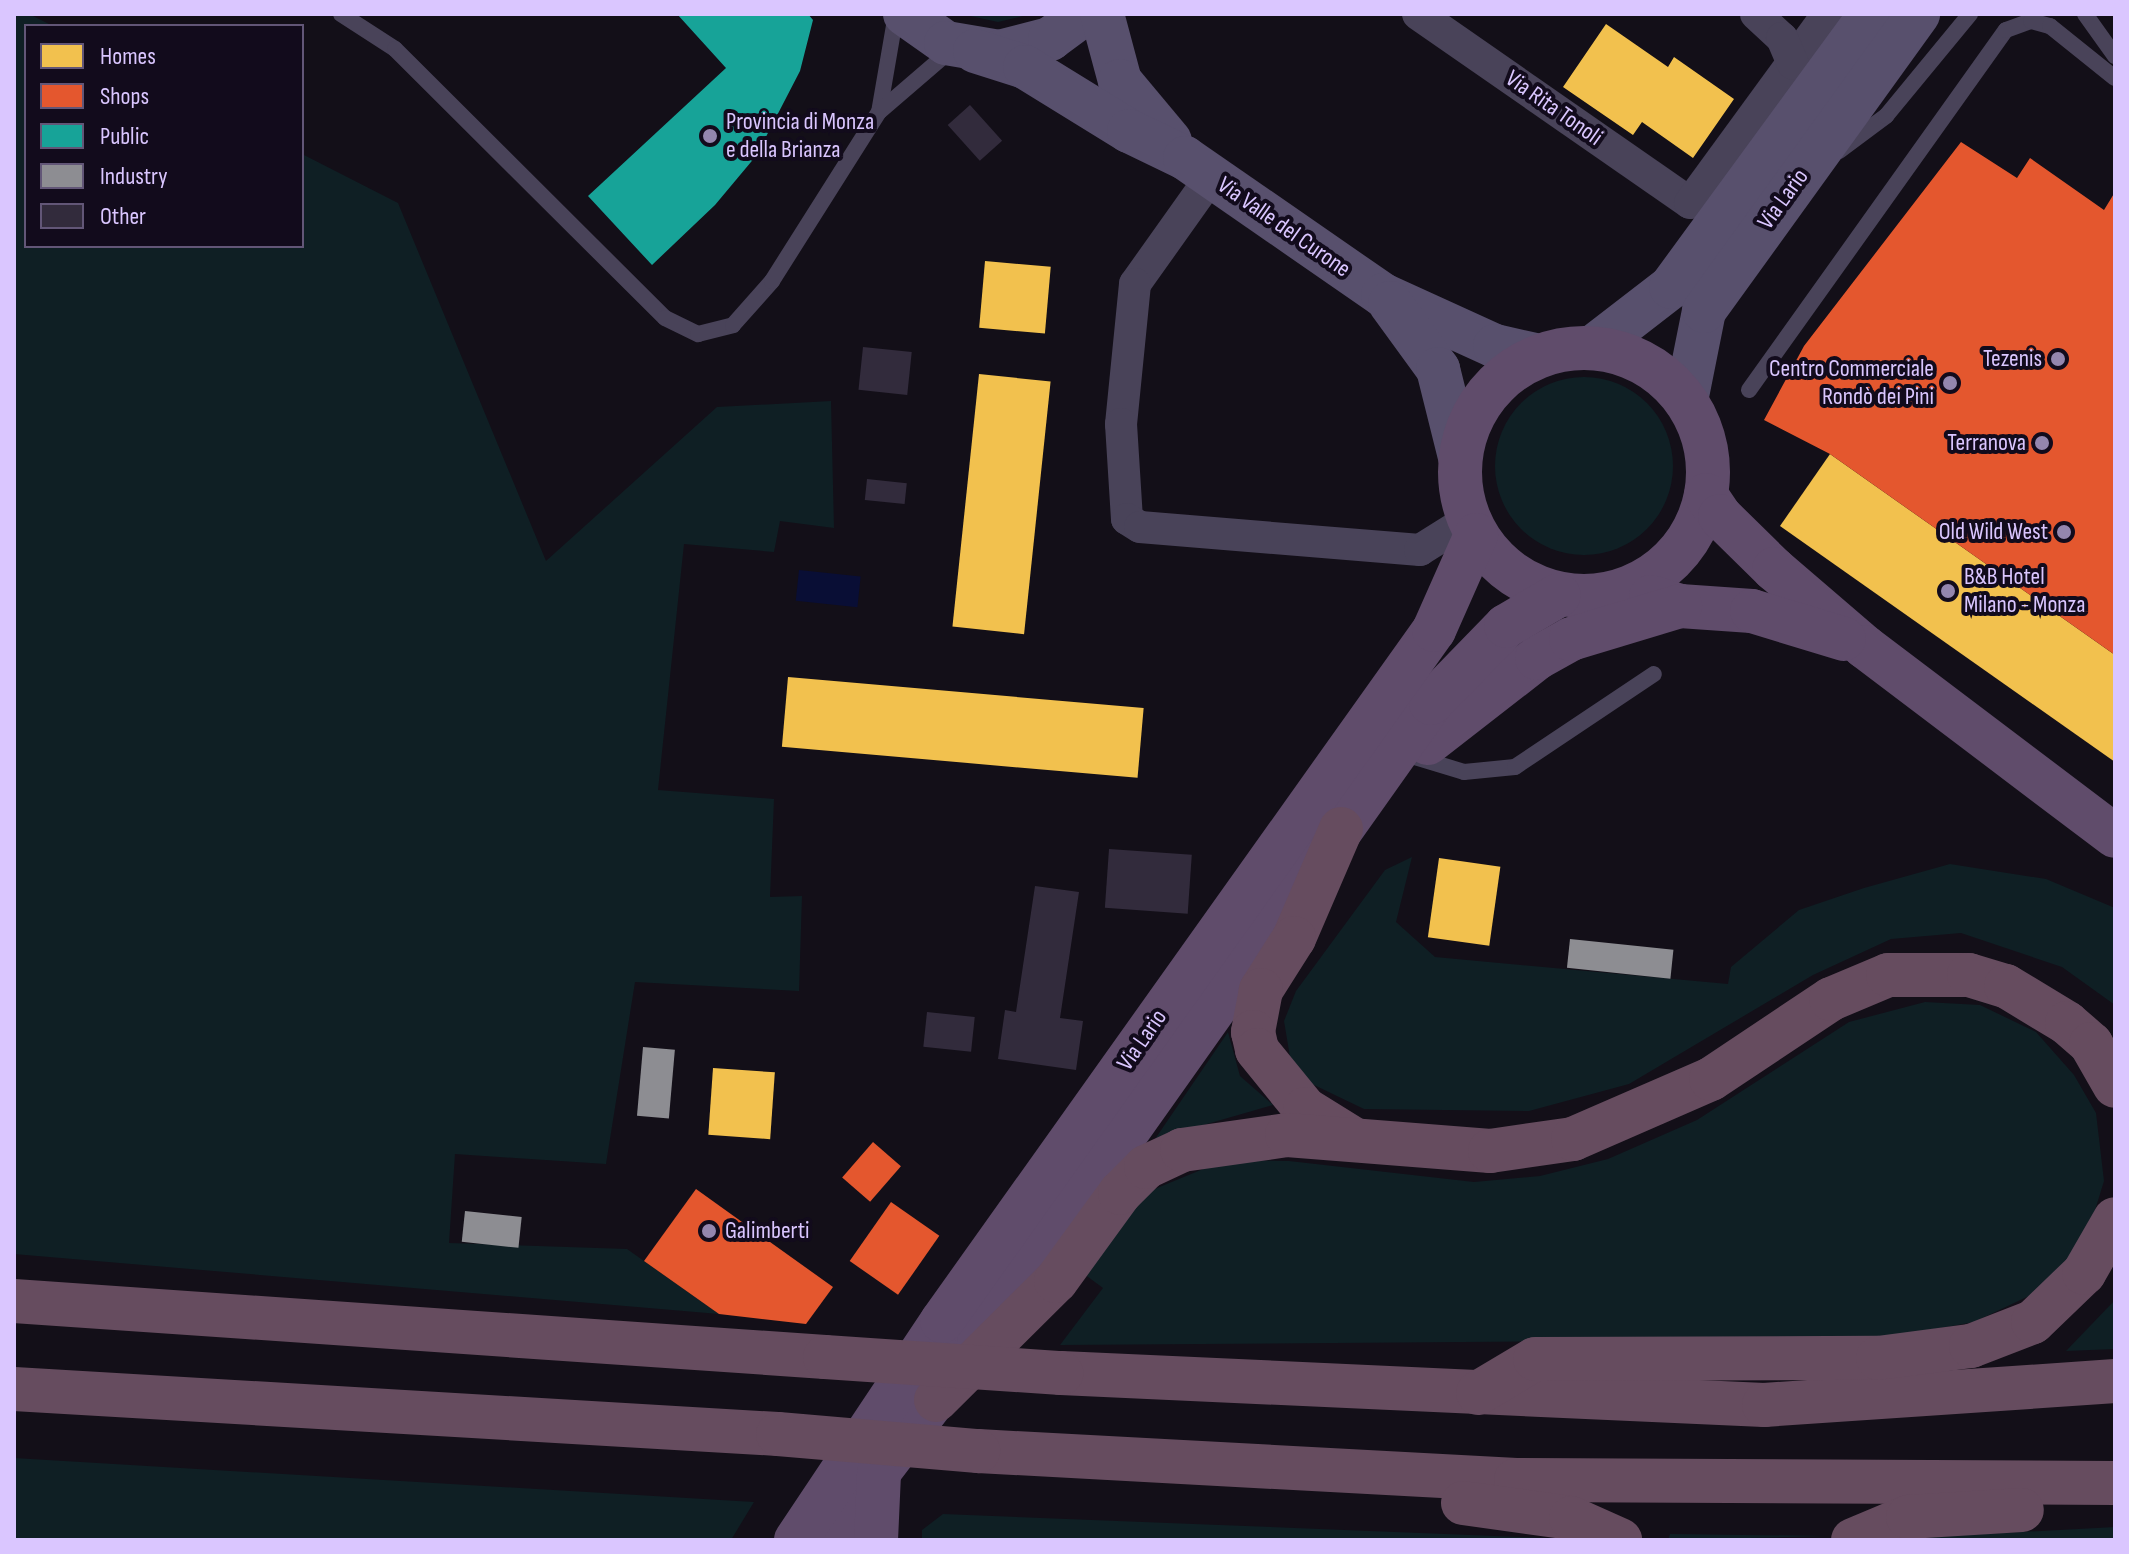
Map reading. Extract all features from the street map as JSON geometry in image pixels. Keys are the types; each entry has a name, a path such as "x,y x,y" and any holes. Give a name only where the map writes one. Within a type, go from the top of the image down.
{"highway":[{"path":"1341,829 1298,930 1261,990 1253,1032 1257,1050 1296,1099 1354,1140"},
{"path":"936,1400 1056,1281 1146,1167 1182,1150 1251,1136 1354,1140 1490,1151 1573,1139 1697,1086 1831,999 1888,975 1969,975 2006,986 2040,1003 2091,1044 2115,1086"},
{"path":"1478,1393 1535,1359 1878,1358 1971,1346 2033,1322 2084,1273 2115,1219"},
{"path":"14,1301 1061,1373 1764,1405 2115,1381"},
{"path":"14,1389 778,1434 978,1451 1516,1480 2115,1483"},
{"path":"1369,1471 1410,1496 1571,1518 1620,1540"},
{"path":"1853,1540 1908,1517 2115,1501"}],"main road":[{"path":"1624,590 1662,569 1690,536 1706,495 1706,446 1686,401 1645,363 1592,348 1535,355 1491,389 1471,420 1460,457 1460,489 1472,527 1497,563 1526,583 1559,595 1624,590 1680,606 1752,611 1865,647"},
{"path":"1706,495 1774,569 1865,647 2115,836"},
{"name":"Via Lario","path":"804,1540 942,1321 1434,630 1472,527"},
{"name":"Via Lario","path":"804,1540 879,1473 936,1400 1431,703 1506,626 1559,595"},
{"path":"1341,829 1413,756 1537,658 1571,639 1680,606"},
{"path":"876,1540 879,1473"}],"street":[{"name":"Via Valle del Curone","path":"905,14 929,34 1025,67 1129,131 1198,168 1383,295 1495,346 1535,355"},
{"path":"965,48 1010,52 1036,45 1084,14"},
{"name":"Via Valle del Curone","path":"1102,14 1120,81 1198,168"},
{"name":"Via Rita Tonoli","path":"1418,14 1690,203 1793,64"},
{"path":"1756,14 1782,38 1793,64"},
{"path":"1793,64 1828,14"},
{"name":"Via Lario","path":"1592,348 1671,287 1871,14"},
{"name":"Via Lario","path":"1686,401 1704,311 1918,14"},
{"path":"1198,168 1135,284 1121,424 1127,519 1140,527 1420,550 1472,527"},
{"name":"Via Valle del Curone","path":"1383,295 1438,369 1460,457"}],"lane":[{"path":"341,14 395,49 665,318 698,334 733,325 772,281 879,112 965,48"},
{"path":"879,112 896,14"},
{"path":"1792,186 1886,116 1970,14"},
{"path":"2085,14 2115,56"},
{"path":"1749,390 2006,30 2031,21 2050,26 2115,78"},
{"path":"1413,756 1464,772 1515,767 1654,674"}],"shaded area":[{"path":"14,14 29,14 49,24 24,24 24,248 304,248 304,155 398,203 546,561 717,407 831,401 834,528 780,521 774,552 684,544 658,790 774,799 770,897 802,896 799,991 635,982 606,1164 455,1154 449,1243 627,1249 719,1314 14,1254"},
{"path":"961,14 1031,14 998,22"},
{"path":"1584,377 1618,384 1647,403 1666,432 1673,466 1666,500 1647,529 1618,548 1584,555 1550,548 1521,529 1502,500 1495,466 1502,432 1521,403 1550,384"},
{"path":"799,570 861,576 857,607 796,601"},
{"path":"1412,857 1396,922 1435,957 1728,984 1731,967 1799,910 1864,888 1950,864 2046,879 2115,908 2115,1005 2062,967 1961,933 1891,939 1813,975 1629,1084 1529,1111 1364,1109 1312,1084 1290,1057 1284,1021 1296,991 1385,870"},
{"path":"1925,1002 1980,1005 2036,1032 2074,1075 2096,1113 2104,1181 2084,1246 2031,1295 1974,1322 1879,1339 1060,1345 1103,1288 1080,1271 1145,1193 1225,1160 1289,1161 1474,1182 1540,1176 1608,1159 1697,1120 1849,1022"},
{"path":"1228,1032 1240,1076 1273,1105 1155,1139"},
{"path":"2115,1300 2115,1349 2066,1351"},
{"path":"14,1458 754,1502 731,1540 14,1540"},
{"path":"943,1514 1554,1540 922,1540 922,1530"},
{"path":"2115,1527 2115,1540 1907,1540 1910,1538"},
{"path":"1670,1534 1828,1536 1668,1540"}],"building: Homes":[{"path":"1606,24 1668,67 1674,57 1734,99 1693,158 1642,122 1633,135 1563,87"},
{"path":"985,261 1051,267 1045,333 979,328"},
{"path":"979,374 1051,382 1024,634 952,627"},
{"name":"B&B Hotel Milano - Monza","path":"1830,454 2115,655 2115,762 1780,526"},
{"path":"788,677 1144,708 1138,778 782,747"},
{"path":"1439,858 1500,867 1489,946 1428,937"},
{"path":"713,1068 775,1072 770,1139 708,1135"}],"building: Shops":[{"name":"Centro Commerciale Rondò dei Pini","path":"1961,142 2017,178 2030,158 2104,210 2115,192 2115,655 1830,454 1764,420 1804,346"},
{"path":"873,1142 901,1166 870,1202 842,1177"},
{"path":"696,1189 833,1287 806,1324 719,1314 644,1261"},
{"path":"891,1202 939,1236 898,1295 850,1261"}],"building: Public":[{"name":"Provincia di Monza e della Brianza","path":"677,14 808,14 813,20 800,71 756,156 715,205 652,265 588,196 726,68"}],"building: Industry":[{"path":"1570,939 1673,950 1670,979 1567,968"},
{"path":"643,1047 675,1050 669,1119 637,1116"},
{"path":"465,1211 522,1217 518,1248 462,1242"}],"building: Other":[{"path":"970,105 1002,141 980,161 948,125"},
{"path":"863,347 912,352 907,395 859,390"},
{"path":"867,479 907,483 905,504 865,500"},
{"path":"1109,849 1192,855 1188,914 1105,908"},
{"path":"1035,886 1079,892 1060,1018 1083,1021 1076,1070 998,1059 1005,1010 1016,1012"},
{"path":"927,1012 975,1017 971,1052 923,1047"}],"place":[{"name":"Provincia di Monza e della Brianza","path":"710,136"},
{"name":"Tezenis","path":"2058,359"},
{"name":"Centro Commerciale Rondò dei Pini","path":"1950,383"},
{"name":"Terranova","path":"2042,443"},
{"name":"Old Wild West","path":"2064,532"},
{"name":"B&B Hotel Milano - Monza","path":"1948,591"},
{"name":"Galimberti","path":"709,1231"}]}
